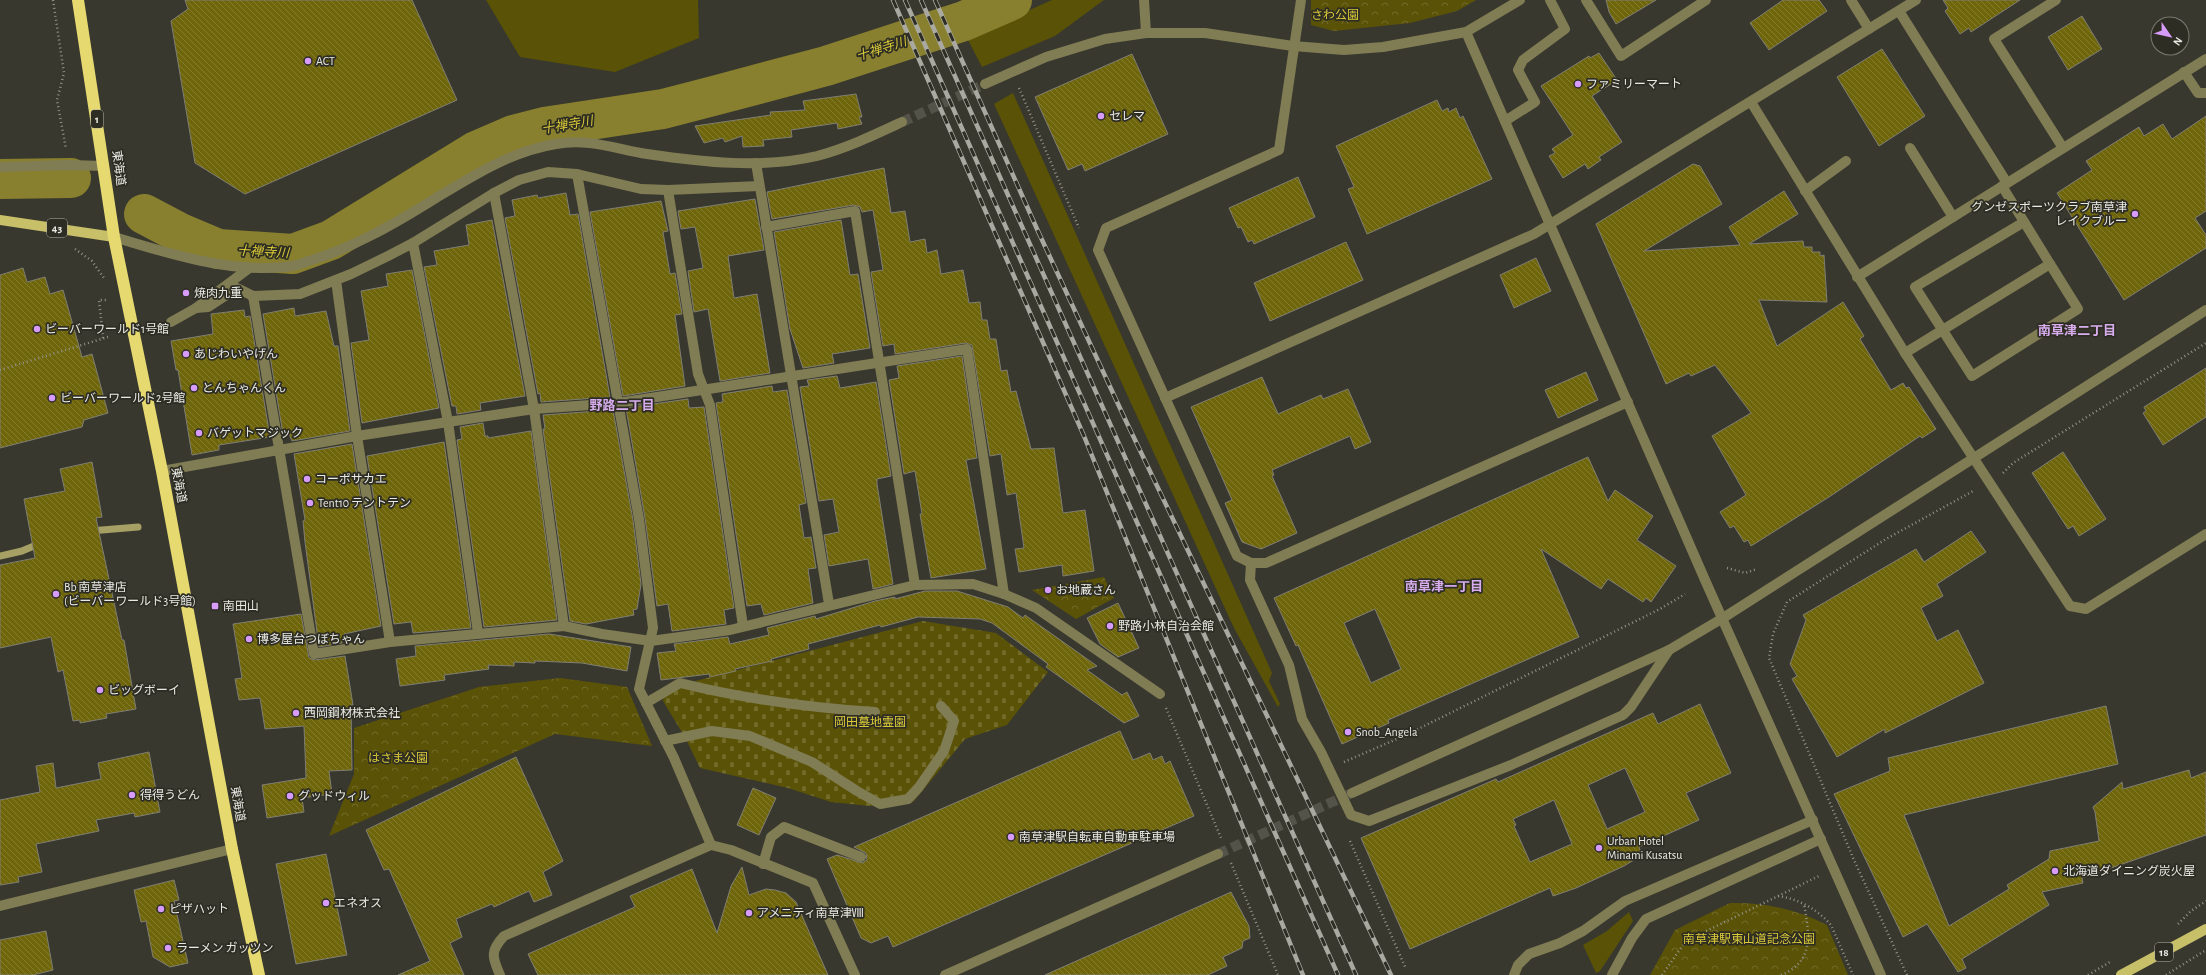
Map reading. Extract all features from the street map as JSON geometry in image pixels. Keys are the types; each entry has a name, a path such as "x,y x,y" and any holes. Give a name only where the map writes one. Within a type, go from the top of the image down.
{"highway":[{"name":"東海道","path":"78,0 114,237 162,471 232,849 259,975"}],"main road":[{"name":"43","path":"0,220 114,237"},
{"name":"18","path":"2121,975 2206,929"}],"street":[{"path":"1144,0 1146,32"},
{"path":"1301,0 1293,46 1279,150 1106,228 1098,250 1237,556 1251,563 1266,563 1628,402"},
{"path":"985,84 1046,57 1105,39 1146,32 1205,33 1293,46 1344,50 1383,47 1466,32 1520,0"},
{"path":"1505,121 1535,102 1518,70 1523,60 1565,29 1550,0"},
{"path":"1586,0 1621,56 1706,0"},
{"path":"1852,0 1870,29"},
{"path":"1165,398 1534,234 1916,0"},
{"path":"2056,0 1994,39 2063,148"},
{"path":"1899,11 2005,185 2024,222 2078,309 1972,376 1916,287 2024,222"},
{"path":"1466,32 1881,975"},
{"path":"1857,276 2206,59"},
{"path":"2184,72 2198,93 2206,93"},
{"path":"1751,102 1804,191 1905,353 2070,606 2086,609 2206,534"},
{"path":"114,237 168,254 248,269 287,267 335,253 374,234 495,164 527,150 558,143 591,142 644,154 756,163 816,156 860,142 902,122"},
{"path":"1910,148 1953,216"},
{"path":"1804,191 1846,161"},
{"path":"756,163 790,376 829,604"},
{"path":"0,167 68,165 104,166"},
{"path":"196,308 208,308 237,288 253,296 300,294 336,280 413,243 494,193 519,180 548,172 577,174 642,189 668,190 759,186"},
{"path":"577,174 639,519 653,628 639,689 665,741 711,846"},
{"path":"668,190 698,374 710,405 743,626"},
{"path":"494,193 534,409 564,626"},
{"path":"766,227 855,211 915,584"},
{"path":"413,243 448,422 478,632"},
{"path":"1905,353 2050,264"},
{"path":"171,322 196,308 248,269"},
{"path":"336,280 357,436 390,642"},
{"path":"253,296 314,654 390,642 478,632 564,626 602,634 651,641 730,630 829,604 915,584 973,584 1004,594 1036,608 1160,694"},
{"path":"1352,793 1669,650 1723,618 2206,310"},
{"path":"162,471 357,436 448,422 534,409 618,403 967,349 1004,594"},
{"path":"1251,563 1250,580 1289,665 1302,719 1329,768 1351,815 1369,821 1511,765 1623,715 1631,707 1669,650"},
{"path":"646,703 680,684 711,691 849,710 875,712"},
{"path":"665,741 712,731 750,736 812,762 880,804 908,799 919,787 944,751 954,721 941,706"},
{"path":"1514,975 1518,965 1529,954 1580,933 1625,901 1813,820"},
{"path":"763,864 772,837 784,826 860,857"},
{"path":"1612,975 1632,938 1646,919 1821,839"},
{"path":"500,975 493,960 495,946 504,936 711,846 731,850 813,883 855,975"},
{"path":"0,906 232,849"},
{"path":"945,975 1221,849"}],"path":[{"path":"53,0 64,73 57,100 68,165"},
{"path":"1019,88 1079,228"},
{"path":"103,338 99,300 106,300"},
{"path":"0,370 103,338 108,338"},
{"path":"2002,475 2013,463 2206,343"},
{"path":"1907,975 1854,860 1769,658 1772,634 1787,602 1886,539 1975,490"},
{"path":"1727,568 1745,573 1757,569"},
{"path":"1329,768 1406,735 1660,610 1685,594"},
{"path":"1160,694 1221,849"},
{"path":"1350,841 1406,969"},
{"path":"1229,859 1278,975"},
{"path":"1662,975 1686,941 1834,868 1854,860"},
{"path":"1778,896 1804,904 1816,911 1831,925 1854,975"},
{"path":"1781,975 1797,964 1807,947 1809,932 1804,904"},
{"path":"2166,975 2206,950"}],"green space":[{"path":"486,0 698,0 699,38 615,72 520,57"},
{"path":"1052,0 1104,0 1055,36 982,67 967,38"},
{"name":"さわ公園","path":"1311,0 1476,0 1457,11 1410,23 1334,31 1311,25"},
{"path":"1013,93 1272,673 1269,681 1280,704 1278,707 1234,628 994,104"},
{"path":"1104,577 1114,598 1076,619 1032,590"},
{"name":"岡田墓地霊園","path":"923,621 996,633 1048,672 1007,725 965,739 914,801 870,806 831,802 788,788 700,768 686,739 663,701 665,689"},
{"name":"はさま公園","path":"560,678 627,687 652,746 555,734 329,836 354,774 354,728 479,687"},
{"name":"南草津駅東山道記念公園","path":"1730,903 1767,905 1804,915 1827,925 1848,975 1650,975 1675,930"},
{"path":"1629,912 1633,921 1600,971 1596,973 1583,945 1607,931"}],"building":[{"name":"ACT","path":"185,0 412,0 457,100 245,194 195,163 171,21 188,9"},
{"path":"1606,0 1656,0 1616,24 1609,12"},
{"path":"1783,0 1819,0 1827,11 1769,50 1750,23"},
{"path":"1943,0 2020,0 1971,32 1969,28 1960,34 1945,11 1948,8"},
{"path":"2082,16 2102,49 2068,70 2048,37"},
{"path":"1882,49 1925,116 1879,146 1837,77"},
{"path":"1599,53 1617,80 1592,96 1622,142 1599,157 1601,160 1588,169 1585,164 1563,178 1549,156 1555,153 1552,149 1573,135 1541,86 1589,56 1590,58"},
{"name":"セレマ","path":"1132,54 1168,134 1085,171 1082,164 1068,170 1035,97"},
{"path":"856,94 862,117 859,117 862,124 838,129 837,123 791,130 792,137 763,140 764,146 743,147 742,136 725,142 723,138 704,143 695,126 771,115 770,112 805,110 803,101"},
{"path":"1437,100 1442,111 1448,108 1449,112 1456,108 1460,118 1463,116 1492,179 1367,234 1348,189 1354,187 1336,146"},
{"name":"グンゼスポーツクラブ南草津 レイクブルー","path":"2206,116 2206,211 2195,218 2206,235 2206,248 2124,300 2057,193 2092,170 2086,161 2139,127 2144,136 2163,124 2172,139"},
{"path":"1693,164 1700,166 1722,204 1644,251 1740,245 1729,227 1784,191 1798,214 1749,244 1803,241 1804,247 1812,247 1812,252 1820,252 1820,256 1824,255 1827,302 1759,300 1777,346 1843,302 1864,336 1860,339 1891,390 1903,383 1906,388 1909,387 1936,429 1922,438 1920,436 1829,497 1751,546 1748,540 1744,542 1734,526 1730,528 1720,512 1746,495 1712,436 1751,413 1715,365 1691,376 1689,373 1666,384 1596,224"},
{"path":"884,168 891,213 905,211 910,242 925,239 927,253 937,250 941,274 963,270 969,303 980,302 982,320 987,320 990,339 996,339 1001,371 1007,370 1011,392 1016,391 1031,449 1054,448 1063,513 1085,510 1094,571 1063,576 1062,565 1019,572 1015,549 1024,548 1016,493 1007,495 1001,454 990,456 972,345 966,343 895,354 894,344 883,346 871,272 883,270 873,210 862,212 860,207 854,205 772,219 767,192"},
{"path":"1298,177 1315,217 1254,244 1252,240 1248,242 1241,227 1238,228 1229,208"},
{"path":"566,193 570,215 578,214 610,397 541,402 540,393 538,394 505,218 515,216 512,200 537,195 538,198"},
{"path":"755,199 764,250 728,256 734,298 757,294 770,373 720,381 708,309 694,312 688,271 703,268 695,227 681,229 678,211"},
{"path":"661,201 668,231 663,232 670,274 675,273 682,314 675,315 685,386 623,396 590,212"},
{"path":"492,220 525,396 480,403 481,410 457,414 456,406 452,406 424,267 437,265 434,251 469,245 466,225"},
{"path":"841,220 850,275 858,274 870,348 832,354 834,363 803,368 790,329 774,232"},
{"path":"1346,242 1363,280 1270,321 1254,283"},
{"path":"1536,258 1551,291 1514,308 1500,275"},
{"path":"23,268 27,282 45,277 50,294 63,290 82,357 92,354 108,413 84,420 82,427 0,448 0,275"},
{"path":"412,270 439,408 362,423 351,343 369,340 361,291 388,286 386,274"},
{"path":"294,308 295,316 326,311 334,346 338,346 350,431 292,441 289,434 283,434 263,314"},
{"path":"244,310 245,317 250,316 270,437 219,445 219,450 192,455 178,370 176,370 171,341 213,334 211,314"},
{"path":"962,356 977,458 966,460 986,569 931,578 920,514 922,514 915,471 904,474 889,380 899,378 897,366"},
{"path":"2206,368 2206,417 2163,445 2143,413 2146,411 2144,407"},
{"path":"1586,372 1598,400 1558,418 1545,390"},
{"path":"837,376 840,388 876,382 891,476 877,479 877,484 893,584 873,589 868,559 829,566 824,535 839,532 833,499 819,501 800,387 809,386 807,380"},
{"path":"1262,377 1278,414 1321,395 1323,399 1348,389 1371,442 1355,449 1350,436 1272,470 1274,475 1272,476 1297,533 1261,549 1242,542 1225,503 1232,500 1191,407"},
{"path":"772,386 773,392 787,390 806,503 799,505 804,538 811,537 816,568 808,569 813,603 764,615 761,604 747,606 716,403 723,402 722,394"},
{"path":"688,399 689,408 704,407 734,608 724,610 726,624 672,631 668,604 657,606 645,518 626,408"},
{"path":"613,410 633,520 641,584 637,609 633,610 634,615 586,624 570,621 543,429 545,429 543,415"},
{"path":"483,423 485,436 488,436 488,438 531,431 557,620 484,627 457,440 462,439 460,427"},
{"path":"444,442 471,628 413,633 411,622 394,624 367,456"},
{"path":"352,444 381,626 344,634 345,637 342,638 342,643 319,647 305,542 303,521 305,520 294,454"},
{"path":"2063,452 2106,519 2079,536 2073,526 2068,529 2032,473"},
{"path":"1588,457 1608,501 1615,490 1653,516 1637,540 1676,566 1651,602 1646,598 1643,602 1608,579 1601,589 1541,549 1579,637 1388,720 1389,723 1342,744 1298,645 1296,646 1274,598","holes":["1375,609 1401,669 1371,683 1344,623"]},
{"path":"92,462 102,517 96,518 122,640 124,640 136,709 106,714 107,718 80,723 80,720 73,721 63,670 58,672 51,637 0,648 0,565 35,558 24,499 65,491 60,469"},
{"path":"1971,531 1986,552 1937,584 1943,596 1921,608 1937,641 1958,630 1984,683 1885,733 1885,729 1837,757 1792,679 1797,676 1790,664 1806,620 1803,615 1916,549 1924,562"},
{"path":"925,591 957,591 1008,607 1023,618 1025,615 1097,666 1087,670 1122,695 1127,692 1139,716 1124,723 1046,667 1048,664 992,623 980,619 918,617 881,627 880,625 808,644 809,649 771,659 772,661 735,669 736,671 710,677 709,674 661,680 657,653 676,651 674,644 728,637 730,644 769,635 767,628 815,616 816,619 875,601 895,597 895,599"},
{"name":"野路小林自治会館","path":"1118,603 1139,648 1118,657 1100,644 1087,618"},
{"path":"301,614 309,658 315,660 345,656 353,705 351,705 352,770 329,771 332,794 302,798 304,812 267,818 262,785 306,778 304,726 265,729 260,698 239,700 235,679 242,678 233,624"},
{"path":"549,634 631,647 627,671 582,663 535,661 535,663 514,662 514,666 488,665 489,669 444,675 445,680 400,686 396,659 416,656 415,646"},
{"path":"1700,704 1731,773 1686,793 1699,820 1639,847 1642,855 1624,866 1576,888 1553,896 1550,888 1410,949 1361,838 1496,779 1498,782 1653,713 1658,724","holes":["1625,768 1645,812 1607,829 1588,785","1554,800 1572,844 1530,862 1514,826 1516,825 1513,819"]},
{"path":"2106,706 2118,764 1904,815 1949,926 2009,889 2007,885 2049,859 2050,851 2099,841 2093,807 2122,782 2123,789 2189,770 2191,778 2206,772 2206,835 2082,878 2083,883 2042,892 2049,905 1962,959 1966,968 1958,972 1927,924 1903,937 1834,794 1890,771 1888,758"},
{"name":"南草津駅自転車自動車駐車場","path":"1120,731 1133,760 1150,753 1153,760 1162,756 1165,764 1170,761 1194,816 893,947 888,936 871,943 861,938 827,859 837,855 862,863 867,860 866,853 854,847"},
{"path":"149,752 160,812 135,817 134,813 96,820 99,831 36,844 42,872 18,877 19,882 0,885 0,800 40,792 36,766 53,763 56,788 101,779 98,763"},
{"path":"516,757 563,861 543,872 552,895 534,902 529,891 494,907 492,904 456,919 462,937 450,943 464,975 398,975 430,961 389,869 384,870 366,830"},
{"path":"753,788 776,798 759,835 737,825"},
{"path":"326,854 347,955 296,964 276,864"},
{"path":"742,867 749,895 766,889 775,890 786,893 796,902 828,975 538,975 528,954 635,907 630,896 692,869 717,933 731,886"},
{"path":"174,880 179,900 174,901 188,963 170,967 153,957 146,921 141,922 134,890"},
{"path":"1231,892 1249,926 1250,938 1243,941 1242,948 1223,957 1227,966 1208,975 1045,975"},
{"path":"46,931 53,970 33,975 0,975 0,940"}],"waterway":[{"name":"十禅寺川","path":"144,214 180,233 218,249 293,254 331,240 476,151 513,135 544,127 663,109 826,66 964,21 1012,0"},
{"name":"十禅寺川","path":"0,179 71,178"},
{"path":"90,531 138,527"},
{"path":"0,556 22,551 41,543"}],"tunnel":[{"path":"902,122 985,84"},
{"path":"1218,854 1352,793"}],"railway":[{"path":"893,0 1084,436 1303,975"},
{"path":"905,0 1338,975"},
{"path":"921,0 1356,975"},
{"path":"935,0 1037,229 1125,419 1391,975"}],"place":[{"name":"ACT","path":"308,61"},
{"name":"ファミリーマート","path":"1578,84"},
{"name":"セレマ","path":"1101,116"},
{"name":"グンゼスポーツクラブ南草津 レイクブルー","path":"2135,214"},
{"name":"焼肉九重","path":"186,293"},
{"name":"ビーバーワールド1号館","path":"37,329"},
{"name":"あじわいやげん","path":"186,354"},
{"name":"とんちゃんくん","path":"194,388"},
{"name":"ビーバーワールド2号館","path":"52,398"},
{"name":"バゲットマジック","path":"199,433"},
{"name":"コーポサカエ","path":"307,479"},
{"name":"Tent10 テントテン","path":"310,503"},
{"name":"お地蔵さん","path":"1048,590"},
{"name":"Bb 南草津店 (ビーバーワールド3号館)","path":"56,594"},
{"name":"南田山","path":"215,606"},
{"name":"野路小林自治会館","path":"1110,626"},
{"name":"博多屋台つぼちゃん","path":"249,639"},
{"name":"ビッグボーイ","path":"100,690"},
{"name":"西岡鋼材株式会社","path":"296,713"},
{"name":"Snob_Angela","path":"1348,732"},
{"name":"得得うどん","path":"132,795"},
{"name":"グッドウィル","path":"290,796"},
{"name":"南草津駅自転車自動車駐車場","path":"1011,837"},
{"name":"Urban Hotel Minami Kusatsu","path":"1599,848"},
{"name":"北海道ダイニング炭火屋","path":"2055,871"},
{"name":"エネオス","path":"326,903"},
{"name":"ピザハット","path":"161,909"},
{"name":"アメニティ南草津Ⅷ","path":"749,913"},
{"name":"ラーメン ガッツン","path":"168,948"}],"district":[{"name":"南草津二丁目","path":"2077,330"},
{"name":"野路二丁目","path":"622,405"},
{"name":"南草津一丁目","path":"1444,586"}]}
